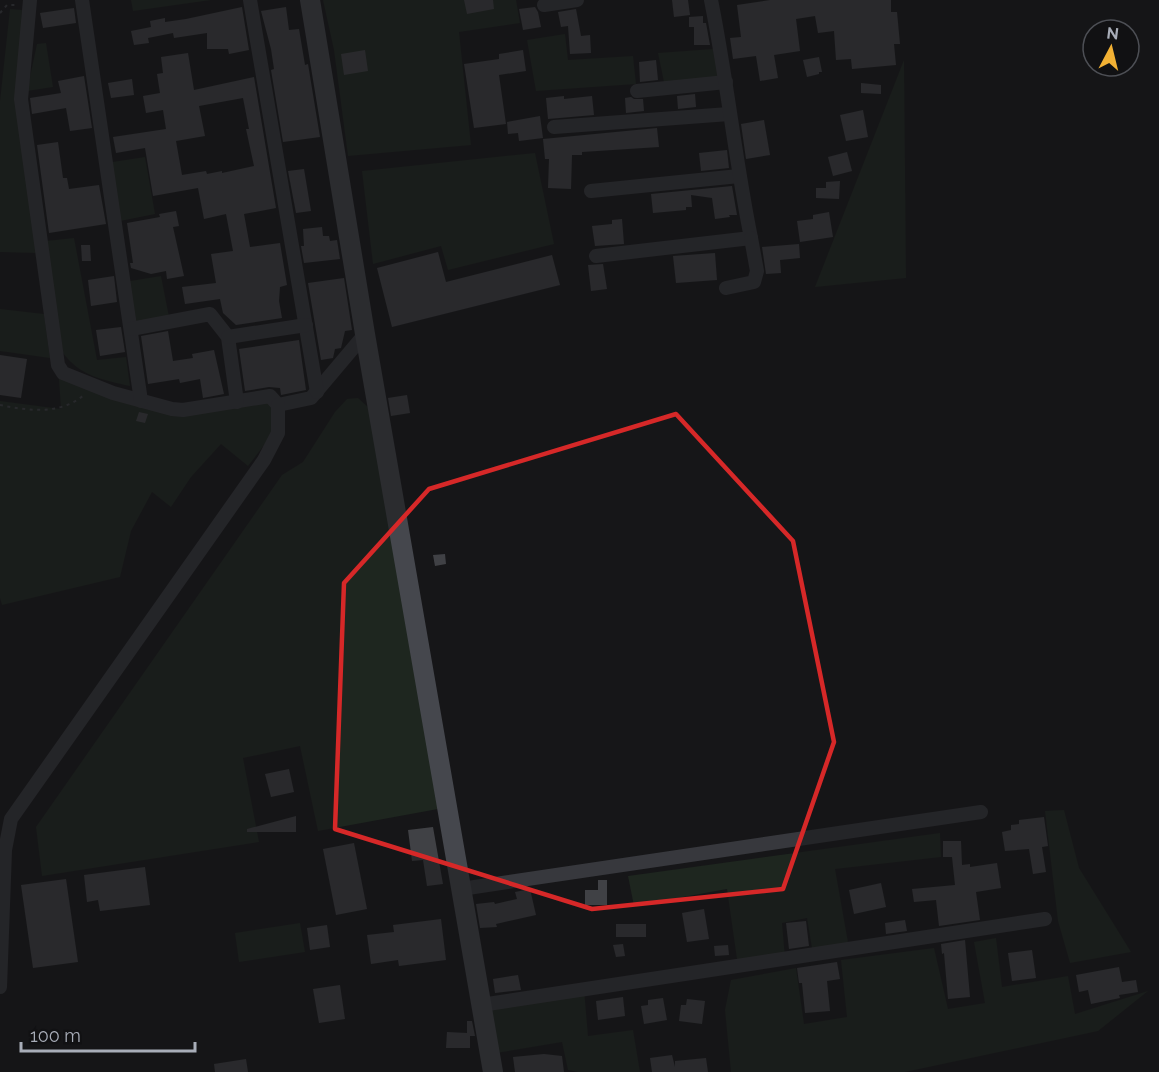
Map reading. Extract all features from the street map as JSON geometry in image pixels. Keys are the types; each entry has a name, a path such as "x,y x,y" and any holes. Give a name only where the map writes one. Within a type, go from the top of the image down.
{"street":[{"path":"82,0 141,401"},
{"path":"250,0 317,392"},
{"path":"310,0 365,334 493,1072"},
{"path":"544,5 577,0"},
{"path":"711,0 757,272 754,282 726,288"},
{"path":"0,987 5,850 11,819 264,460 278,433 278,405 270,396 183,410 141,401 95,386 63,373 58,365 21,99 30,3"},
{"path":"637,91 726,82"},
{"path":"554,127 729,114"},
{"path":"591,191 739,176"},
{"path":"596,256 752,238"},
{"path":"131,329 210,314 228,337 237,402"},
{"path":"228,337 306,325"},
{"path":"278,405 311,398 365,334"},
{"path":"460,889 981,812"},
{"path":"481,1005 1045,920"}],"path":[{"path":"0,13 7,5 30,3"},
{"path":"0,405 46,411 77,402 95,386"}],"highlighted area":[{"path":"676,414 793,541 834,742 783,889 592,909 335,829 344,583 429,489"}],"shaded area":[{"path":"131,0 211,0 133,11"},
{"path":"323,0 516,0 520,23 459,32 471,145 348,156 334,50"},
{"path":"10,9 22,10 18,111 37,253 0,252 0,101"},
{"path":"565,34 568,60 633,56 636,84 536,91 527,40"},
{"path":"46,43 53,87 27,91 37,44"},
{"path":"713,49 721,77 664,82 658,53"},
{"path":"904,60 906,278 815,287"},
{"path":"535,153 554,244 448,270 441,246 373,264 362,171"},
{"path":"145,157 155,214 115,222 106,163"},
{"path":"74,238 97,360 126,357 130,386 93,376 77,367 63,353 46,241"},
{"path":"161,276 170,322 131,329 124,282"},
{"path":"0,309 44,314 50,358 0,351"},
{"path":"58,365 172,409 270,402 272,430 265,444 248,466 221,444 191,477 171,507 152,492 131,531 120,577 2,605 0,598 0,401 61,409"},
{"path":"358,398 369,408 438,809 318,831 300,746 243,758 259,842 42,876 36,827 282,475 303,462 335,412 347,399"},
{"path":"1064,810 1079,868 1131,952 1070,963 1058,921 1045,811"},
{"path":"940,833 941,857 835,869 849,948 813,954 807,918 782,923 785,958 738,966 727,889 634,906 628,876"},
{"path":"300,923 305,952 239,962 235,933"},
{"path":"996,938 1002,987 1068,976 1075,1014 1148,991 1098,1031 905,1072 731,1072 725,1010 731,980 796,968 804,1024 847,1017 841,960 934,948 948,1009 985,1003 974,942"},
{"path":"584,989 588,1036 633,1030 640,1072 568,1070 562,1042 490,1054 481,1005"}],"building":[{"path":"464,0 493,0 494,9 467,14"},
{"path":"672,0 688,0 690,15 674,17"},
{"path":"770,0 891,0 891,12 897,12 900,44 894,44 896,65 852,69 851,59 836,60 834,31 818,33 815,16 796,19 800,51 774,55 778,78 760,81 756,56 733,59 730,38 741,37 737,5"},
{"path":"242,7 249,50 229,54 228,49 207,49 207,33 174,38 173,33 148,38 149,43 134,45 131,31 151,27 150,21 165,18 165,22 186,19"},
{"path":"286,7 289,30 299,29 305,65 308,64 320,137 283,142 271,70 274,69 271,49 261,11"},
{"path":"535,7 541,27 523,30 519,9"},
{"path":"74,8 76,23 43,28 40,13"},
{"path":"576,9 581,36 590,35 591,53 570,54 568,26 561,27 558,12"},
{"path":"703,16 710,45 694,45 694,27 689,27 689,17"},
{"path":"365,50 368,71 344,75 341,54"},
{"path":"523,50 526,71 499,75 506,124 474,128 464,64 499,59 499,54"},
{"path":"188,53 194,90 254,77 276,208 244,214 250,247 280,243 287,285 280,287 279,301 282,318 236,325 223,313 220,299 185,304 182,287 216,283 211,254 233,251 226,214 204,219 198,188 153,196 145,148 116,153 113,137 166,129 163,110 146,113 143,96 160,93 157,74 163,73 161,57","holes":["243,98 249,129 246,129 254,166 222,173 222,171 207,174 206,171 182,175 176,141 205,136 199,106"]},
{"path":"819,57 822,72 807,77 803,60"},
{"path":"656,60 658,80 640,82 639,62"},
{"path":"84,76 92,128 70,131 66,108 32,114 30,98 61,93 58,81"},
{"path":"132,79 134,95 111,98 108,83"},
{"path":"861,83 881,85 881,94 861,93"},
{"path":"695,94 696,107 678,109 677,96"},
{"path":"564,96 564,99 592,96 594,115 548,119 546,98"},
{"path":"625,98 643,99 644,111 626,113"},
{"path":"863,110 868,137 846,141 840,115"},
{"path":"540,116 543,138 519,141 518,133 508,134 507,122"},
{"path":"764,120 770,155 746,159 741,124"},
{"path":"657,128 659,147 582,152 582,155 572,155 571,189 548,188 549,159 545,159 543,139"},
{"path":"58,142 63,178 67,178 69,189 99,185 106,224 49,233 37,145"},
{"path":"727,150 729,168 701,171 699,153"},
{"path":"847,152 852,171 833,176 828,157"},
{"path":"304,169 311,211 296,213 288,171"},
{"path":"840,181 839,199 816,198 816,188 826,188 826,182"},
{"path":"732,186 737,215 715,219 712,198 691,195 692,207 686,207 686,210 653,213 651,194"},
{"path":"176,211 179,226 173,227 184,276 167,279 166,271 151,274 131,268 130,263 133,263 127,223 160,217 159,214"},
{"path":"829,212 833,237 800,242 797,221 813,219 813,215"},
{"path":"622,219 624,244 595,246 592,226 612,224 612,220"},
{"path":"322,227 323,236 329,236 330,241 337,240 340,259 304,263 301,246 304,246 303,229"},
{"path":"799,244 800,258 780,260 781,273 766,274 762,247"},
{"path":"81,245 90,245 91,261 82,261"},
{"path":"438,252 446,282 552,255 560,285 392,327 377,268"},
{"path":"715,253 717,280 676,283 673,256"},
{"path":"603,264 607,289 591,291 588,265"},
{"path":"114,276 117,302 91,306 88,280"},
{"path":"344,278 352,330 345,331 341,348 335,349 333,358 321,360 308,283"},
{"path":"121,327 125,352 100,356 96,330"},
{"path":"168,331 173,361 193,358 192,354 214,350 224,394 203,398 200,379 180,383 179,379 148,384 141,336"},
{"path":"299,340 306,390 281,395 280,388 269,387 245,391 239,349"},
{"path":"0,355 27,359 21,398 0,395"},
{"path":"407,395 410,413 391,416 388,398"},
{"path":"139,412 148,414 145,423 136,421"},
{"path":"445,554 446,564 435,566 433,555"},
{"path":"289,769 294,792 271,797 265,774"},
{"path":"296,816 296,832 247,832 247,829"},
{"path":"1044,817 1048,846 1042,847 1046,872 1033,874 1029,849 1005,851 1002,832 1011,830 1011,825 1019,824 1019,820"},
{"path":"433,827 443,884 427,886 423,860 412,861 408,830"},
{"path":"943,841 961,841 962,865 970,864 970,867 997,863 1001,888 976,892 980,920 939,926 936,900 914,902 912,889 955,885 952,857 943,857"},
{"path":"354,843 367,909 336,915 323,849"},
{"path":"145,867 150,905 100,911 98,900 87,902 84,875"},
{"path":"66,879 78,962 33,968 21,885"},
{"path":"598,880 607,880 607,905 585,905 585,890 598,890"},
{"path":"881,883 886,907 854,914 849,890"},
{"path":"530,889 536,915 496,924 497,927 480,928 476,904 494,902 495,904 517,899 515,892"},
{"path":"704,909 709,939 687,942 682,913"},
{"path":"441,919 446,960 399,966 398,960 371,964 367,935 394,932 393,925"},
{"path":"905,920 907,931 886,934 885,923"},
{"path":"806,921 809,946 789,949 786,923"},
{"path":"616,924 646,924 646,937 616,937"},
{"path":"327,925 330,947 310,950 307,928"},
{"path":"965,940 970,997 948,999 944,953 942,954 941,944"},
{"path":"623,944 625,956 616,957 613,945"},
{"path":"728,945 729,955 715,956 714,946"},
{"path":"1032,950 1036,978 1012,981 1008,953"},
{"path":"837,962 840,979 827,981 830,1011 805,1013 802,983 799,983 797,968"},
{"path":"1119,967 1122,982 1136,980 1138,992 1091,1004 1088,990 1079,992 1076,975"},
{"path":"518,975 521,990 495,993 493,979"},
{"path":"340,985 345,1019 319,1023 313,989"},
{"path":"623,997 625,1016 598,1020 596,1001"},
{"path":"663,998 667,1020 644,1024 641,1006 648,1005 648,1000"},
{"path":"687,999 705,1001 702,1024 679,1021 681,1005 686,1005"},
{"path":"467,1021 472,1021 475,1036 470,1036 470,1048 446,1048 447,1032 467,1033"},
{"path":"544,1054 562,1056 564,1072 515,1072 513,1057"},
{"path":"672,1055 675,1067 675,1061 706,1058 708,1072 652,1072 650,1058"},
{"path":"246,1059 248,1072 215,1072 214,1064"}]}
